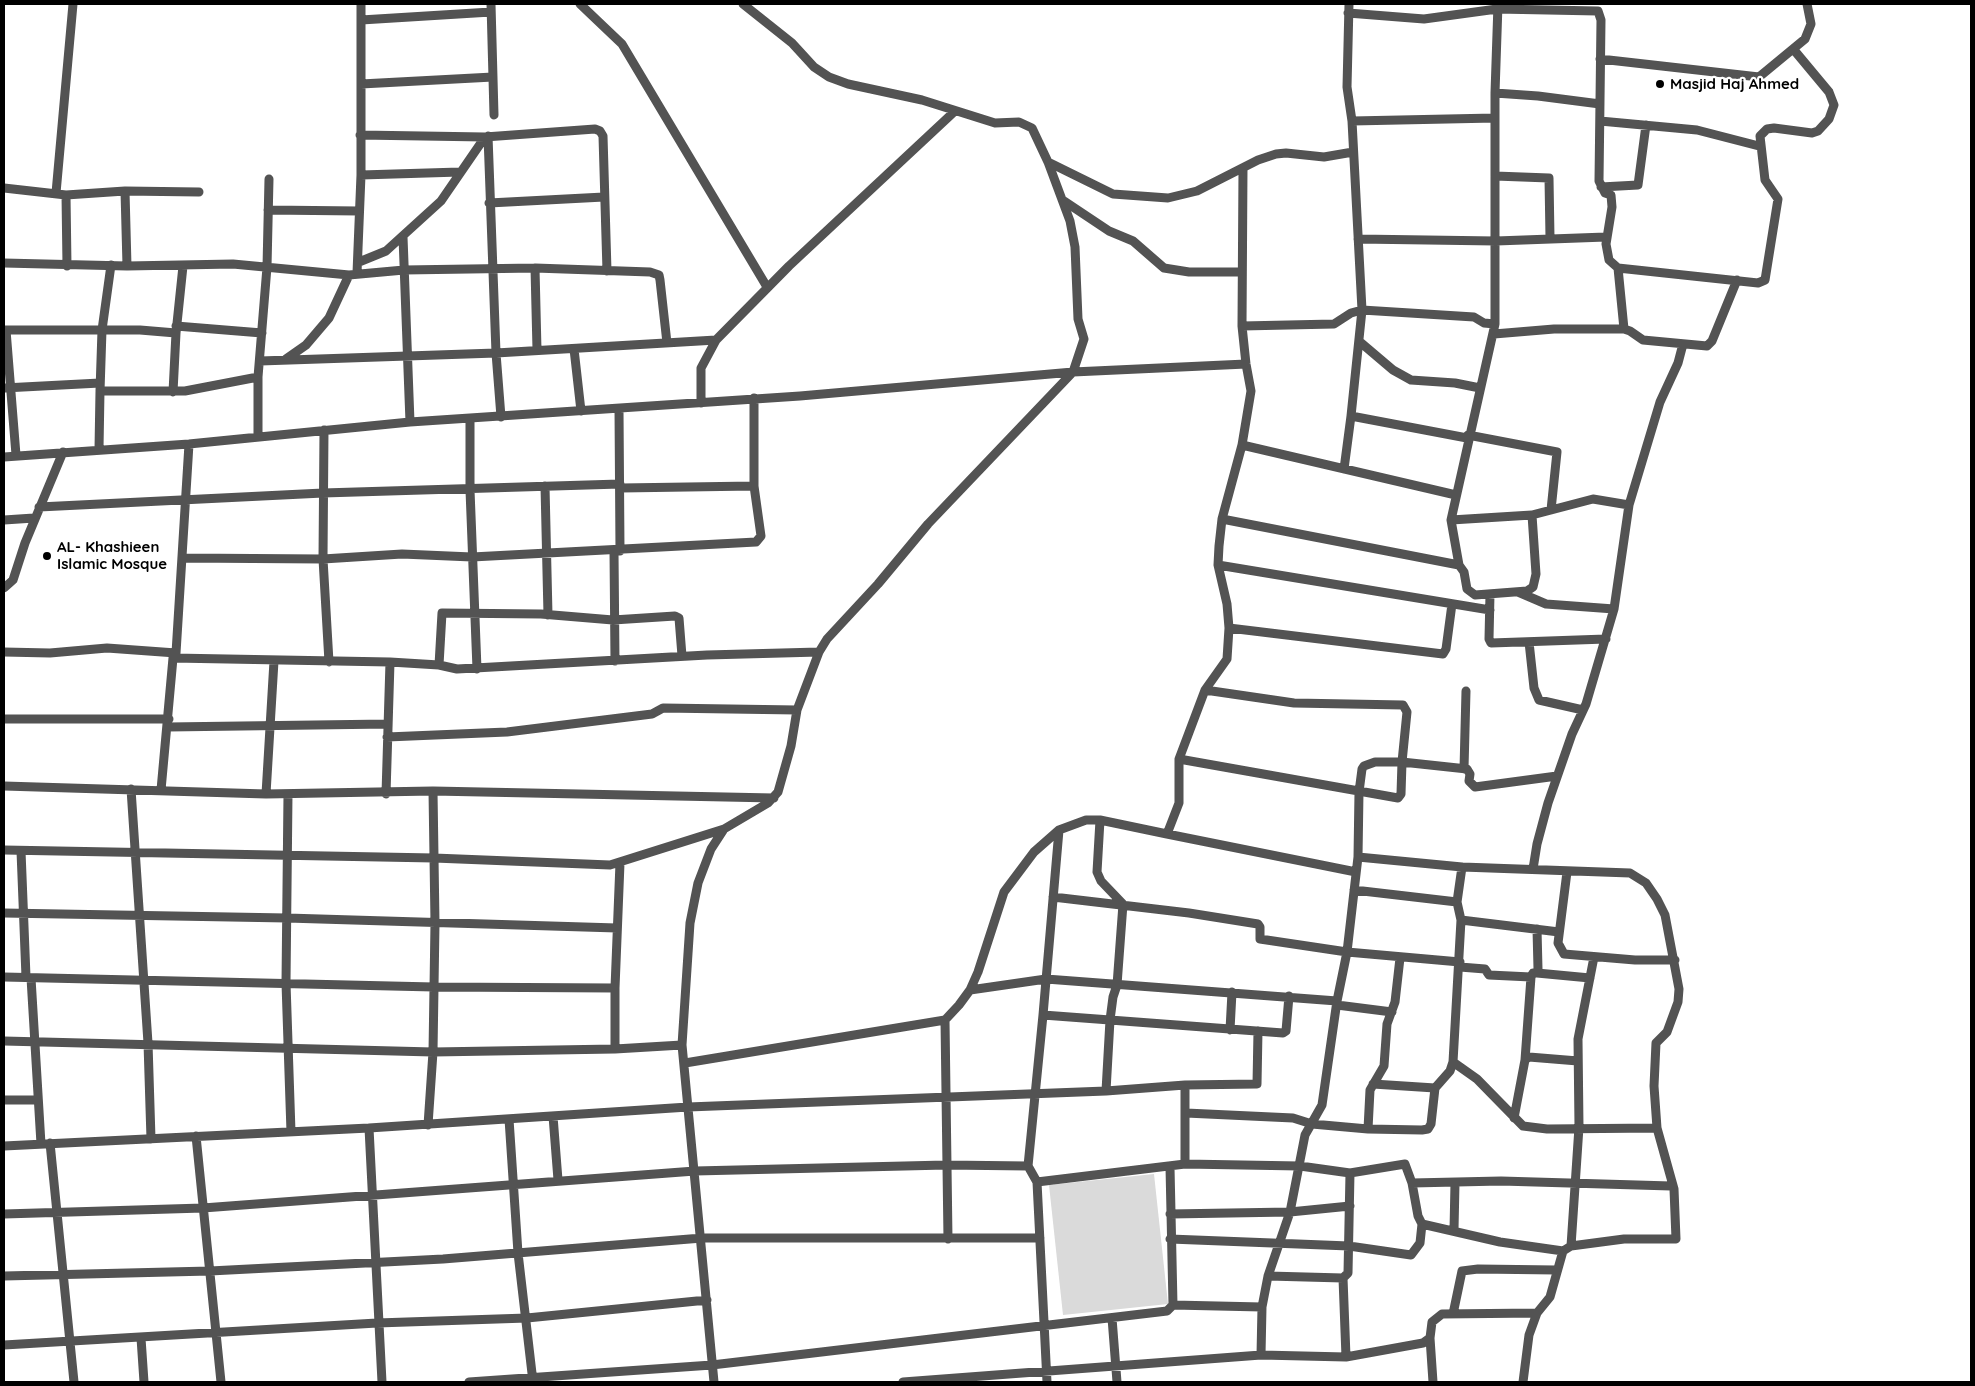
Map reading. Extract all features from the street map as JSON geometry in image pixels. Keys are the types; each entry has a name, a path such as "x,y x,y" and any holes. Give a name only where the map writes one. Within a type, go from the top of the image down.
{"street":[{"path":"56,193 73,4"},
{"path":"286,359 306,345 330,318 359,262 361,4"},
{"path":"580,4 622,44 767,287"},
{"path":"4,850 135,854 434,858 610,865 724,829 774,798 778,792 791,746 797,710 819,652 827,639 878,584 928,524 1073,372 1082,350 1084,334 1078,319 1075,247 1064,201 1036,134 1025,124 996,123 922,100 848,84 829,77 814,67 792,43 743,4"},
{"path":"1600,59 1759,77 1794,50 1809,31 1811,18 1807,4"},
{"path":"1344,469 1352,416 1362,310 1352,121 1347,87 1348,8 1424,19 1497,7 1598,11 1601,20 1601,187 1605,194 1611,195 1612,207 1606,237 1609,260 1618,268 1737,280 1762,282 1767,277 1778,199 1765,180 1759,146 1760,136 1767,129 1812,133 1823,127 1832,112 1833,98 1794,50"},
{"path":"1497,7 1494,329 1468,436 1451,520 1459,565 1464,572 1467,589 1470,594 1518,592 1527,590 1535,582 1532,515"},
{"path":"361,20 491,8 494,114"},
{"path":"361,84 493,77"},
{"path":"1495,93 1600,104"},
{"path":"701,403 701,368 716,340 767,287 955,111"},
{"path":"1352,121 1495,118"},
{"path":"1600,121 1697,130 1759,146"},
{"path":"1601,187 1638,185 1646,125"},
{"path":"360,135 486,136 600,131 603,136 607,271"},
{"path":"359,262 386,251 440,201 486,136"},
{"path":"486,136 496,352 501,416"},
{"path":"1048,162 1113,194 1174,197 1188,194 1258,160 1286,152 1324,157 1353,152"},
{"path":"1167,834 1179,802 1179,759 1205,690 1227,659 1229,628 1227,604 1218,565 1222,519 1242,445 1251,391 1242,326 1243,168"},
{"path":"361,174 460,172"},
{"path":"1495,176 1549,178 1550,238"},
{"path":"258,437 258,377 267,267 269,179"},
{"path":"4,188 66,194 125,191 199,192"},
{"path":"125,191 127,266"},
{"path":"66,194 67,266"},
{"path":"489,203 604,197"},
{"path":"1064,201 1109,231 1138,244 1164,268 1189,272 1242,272"},
{"path":"268,210 359,211"},
{"path":"402,237 410,422"},
{"path":"1358,239 1496,242 1550,238 1606,237"},
{"path":"4,264 67,266 233,264 353,274 404,270 535,268 650,272 658,275 667,343"},
{"path":"99,449 102,330 111,265"},
{"path":"174,392 176,329 183,266"},
{"path":"535,268 537,350"},
{"path":"1618,268 1624,330"},
{"path":"1242,326 1334,324 1351,313 1362,310 1474,317 1494,329 1624,330 1630,331 1643,340 1702,347 1710,344 1737,280"},
{"path":"16,455 7,388 5,330 176,329 262,333"},
{"path":"260,361 574,349 716,340"},
{"path":"1360,342 1393,370 1411,380 1455,383 1480,388"},
{"path":"1533,869 1537,844 1557,776 1583,710 1614,609 1629,505 1660,402 1678,364 1683,344"},
{"path":"574,349 581,411"},
{"path":"4,457 189,444 410,422 701,403 1073,372 1246,364"},
{"path":"7,388 100,387 174,392 205,388 258,377"},
{"path":"183,558 324,559 402,554 472,557 617,551 758,541 761,536 754,486 754,398"},
{"path":"615,661 613,620 620,486 618,409"},
{"path":"1352,416 1557,452 1551,510"},
{"path":"470,418 470,490 477,668"},
{"path":"324,430 324,559 329,662"},
{"path":"161,790 183,558 189,444"},
{"path":"1242,445 1456,495"},
{"path":"4,588 13,580 34,518 63,452"},
{"path":"39,507 323,493 470,490 545,486 754,486"},
{"path":"545,486 548,615"},
{"path":"1451,520 1532,515 1593,499 1629,505"},
{"path":"4,520 34,518"},
{"path":"1222,519 1459,565"},
{"path":"1218,565 1490,610"},
{"path":"1518,592 1546,604 1614,609"},
{"path":"1490,594 1488,640 1491,643 1606,639"},
{"path":"1229,628 1443,654 1446,649 1452,604"},
{"path":"439,665 441,613 548,615 613,620 677,616 682,656"},
{"path":"1529,642 1536,696 1548,703 1583,710"},
{"path":"4,652 50,653 107,648 175,655 274,661 390,662 439,665 457,669 682,656 819,652"},
{"path":"266,794 274,661"},
{"path":"386,794 390,662"},
{"path":"1179,759 1358,792 1401,797 1407,712 1404,705 1294,704 1205,690"},
{"path":"1464,768 1466,691"},
{"path":"387,737 507,732 649,715 663,708 797,710"},
{"path":"4,719 168,723 388,724"},
{"path":"1261,1355 1262,1307 1268,1276 1290,1212 1305,1135 1322,1105 1337,1003 1347,952 1358,857 1358,792 1364,766 1375,762 1402,762 1464,768 1469,771 1469,781 1475,786 1557,776"},
{"path":"4,786 266,794 386,794 433,791 774,798"},
{"path":"131,789 148,1043 151,1138"},
{"path":"428,1125 433,1052 435,924 433,791"},
{"path":"288,794 286,983 291,1132"},
{"path":"686,1063 945,1020 960,1005 970,990 978,972 1004,892 1034,852 1059,830 1086,820 1100,820 1356,872"},
{"path":"1100,820 1097,872 1101,881 1123,904 1117,985 1113,997 1110,1020 1106,1091"},
{"path":"714,1382 702,1238 688,1107 686,1063 682,1045 685,985 694,904 711,849 724,829"},
{"path":"1047,1382 1036,1182 1028,1166 1037,1094 1059,830"},
{"path":"21,851 23,914 35,1041 38,1100 57,1212 74,1382"},
{"path":"1358,857 1462,867 1630,873 1639,877 1657,899 1665,915 1675,960 1679,989 1678,1002 1668,1032 1656,1043 1654,1086 1657,1128 1671,1186 1674,1189 1676,1239 1624,1239 1567,1248 1500,1242 1422,1224"},
{"path":"615,1049 615,988 620,863"},
{"path":"1186,1113 1293,1118 1312,1124 1368,1129 1422,1130 1428,1128 1431,1124 1434,1088 1450,1071 1453,1062 1460,965 1461,920 1457,902 1462,867"},
{"path":"1567,872 1558,943 1564,954 1675,960"},
{"path":"1354,890 1457,902"},
{"path":"1053,897 1123,904 1258,924 1260,927 1260,939 1347,952 1460,965 1485,969 1490,975 1590,978"},
{"path":"4,913 287,918 435,924 618,928"},
{"path":"1461,920 1559,932"},
{"path":"1514,1118 1526,1060 1537,930"},
{"path":"1523,1382 1530,1335 1537,1313 1550,1297 1556,1270 1567,1248 1576,1184 1579,1128 1578,1039 1594,957"},
{"path":"1368,1129 1370,1090 1384,1066 1387,1024 1392,1012 1400,958"},
{"path":"4,977 434,987 615,988"},
{"path":"970,990 1046,979 1289,996 1392,1012"},
{"path":"1230,1030 1232,992"},
{"path":"1043,1016 1278,1034 1286,1031 1289,996"},
{"path":"945,1020 948,1097 946,1165 948,1239"},
{"path":"4,1146 428,1125 688,1107 1106,1091 1185,1085 1257,1084 1258,1031"},
{"path":"4,1041 148,1043 433,1052 615,1049 682,1045"},
{"path":"1526,1060 1529,1057 1578,1061"},
{"path":"1453,1062 1477,1079 1523,1126 1547,1129 1657,1128"},
{"path":"1373,1084 1434,1088"},
{"path":"1185,1085 1185,1164"},
{"path":"4,1100 38,1100"},
{"path":"553,1116 558,1180"},
{"path":"509,1119 518,1253 527,1318 532,1380"},
{"path":"370,1128 377,1324 382,1382"},
{"path":"196,1136 221,1382"},
{"path":"1036,1182 1185,1164 1300,1166 1350,1173 1405,1164 1412,1183 1418,1216 1422,1224 1420,1243 1411,1255 1348,1246 1170,1239"},
{"path":"4,1214 203,1208 514,1183 695,1172 946,1165 1028,1166"},
{"path":"469,1382 532,1380 712,1365 1044,1324 1167,1312 1174,1304 1170,1239 1170,1167"},
{"path":"1268,1276 1342,1278 1348,1273 1350,1173"},
{"path":"1412,1183 1455,1184 1501,1181 1671,1186"},
{"path":"1454,1230 1455,1184"},
{"path":"1170,1214 1290,1212 1350,1206"},
{"path":"4,1276 63,1273 210,1271 376,1263 702,1238 1040,1238"},
{"path":"1453,1314 1462,1271 1478,1269 1556,1270"},
{"path":"1342,1278 1346,1357"},
{"path":"4,1345 377,1324 527,1318 707,1300"},
{"path":"1174,1304 1262,1307"},
{"path":"1433,1382 1430,1338 1432,1322 1436,1317 1442,1314 1537,1313"},
{"path":"1112,1318 1117,1382"},
{"path":"141,1338 144,1382"},
{"path":"903,1382 995,1378 1047,1370 1261,1355 1346,1357 1406,1348 1423,1343 1430,1338"}],"shaded area":[{"path":"1154,1174 1168,1304 1063,1315 1049,1185"}],"place":[{"name":"Masjid Haj Ahmed","path":"1660,84"},
{"name":"AL- Khashieen Islamic Mosque","path":"47,556"}]}
